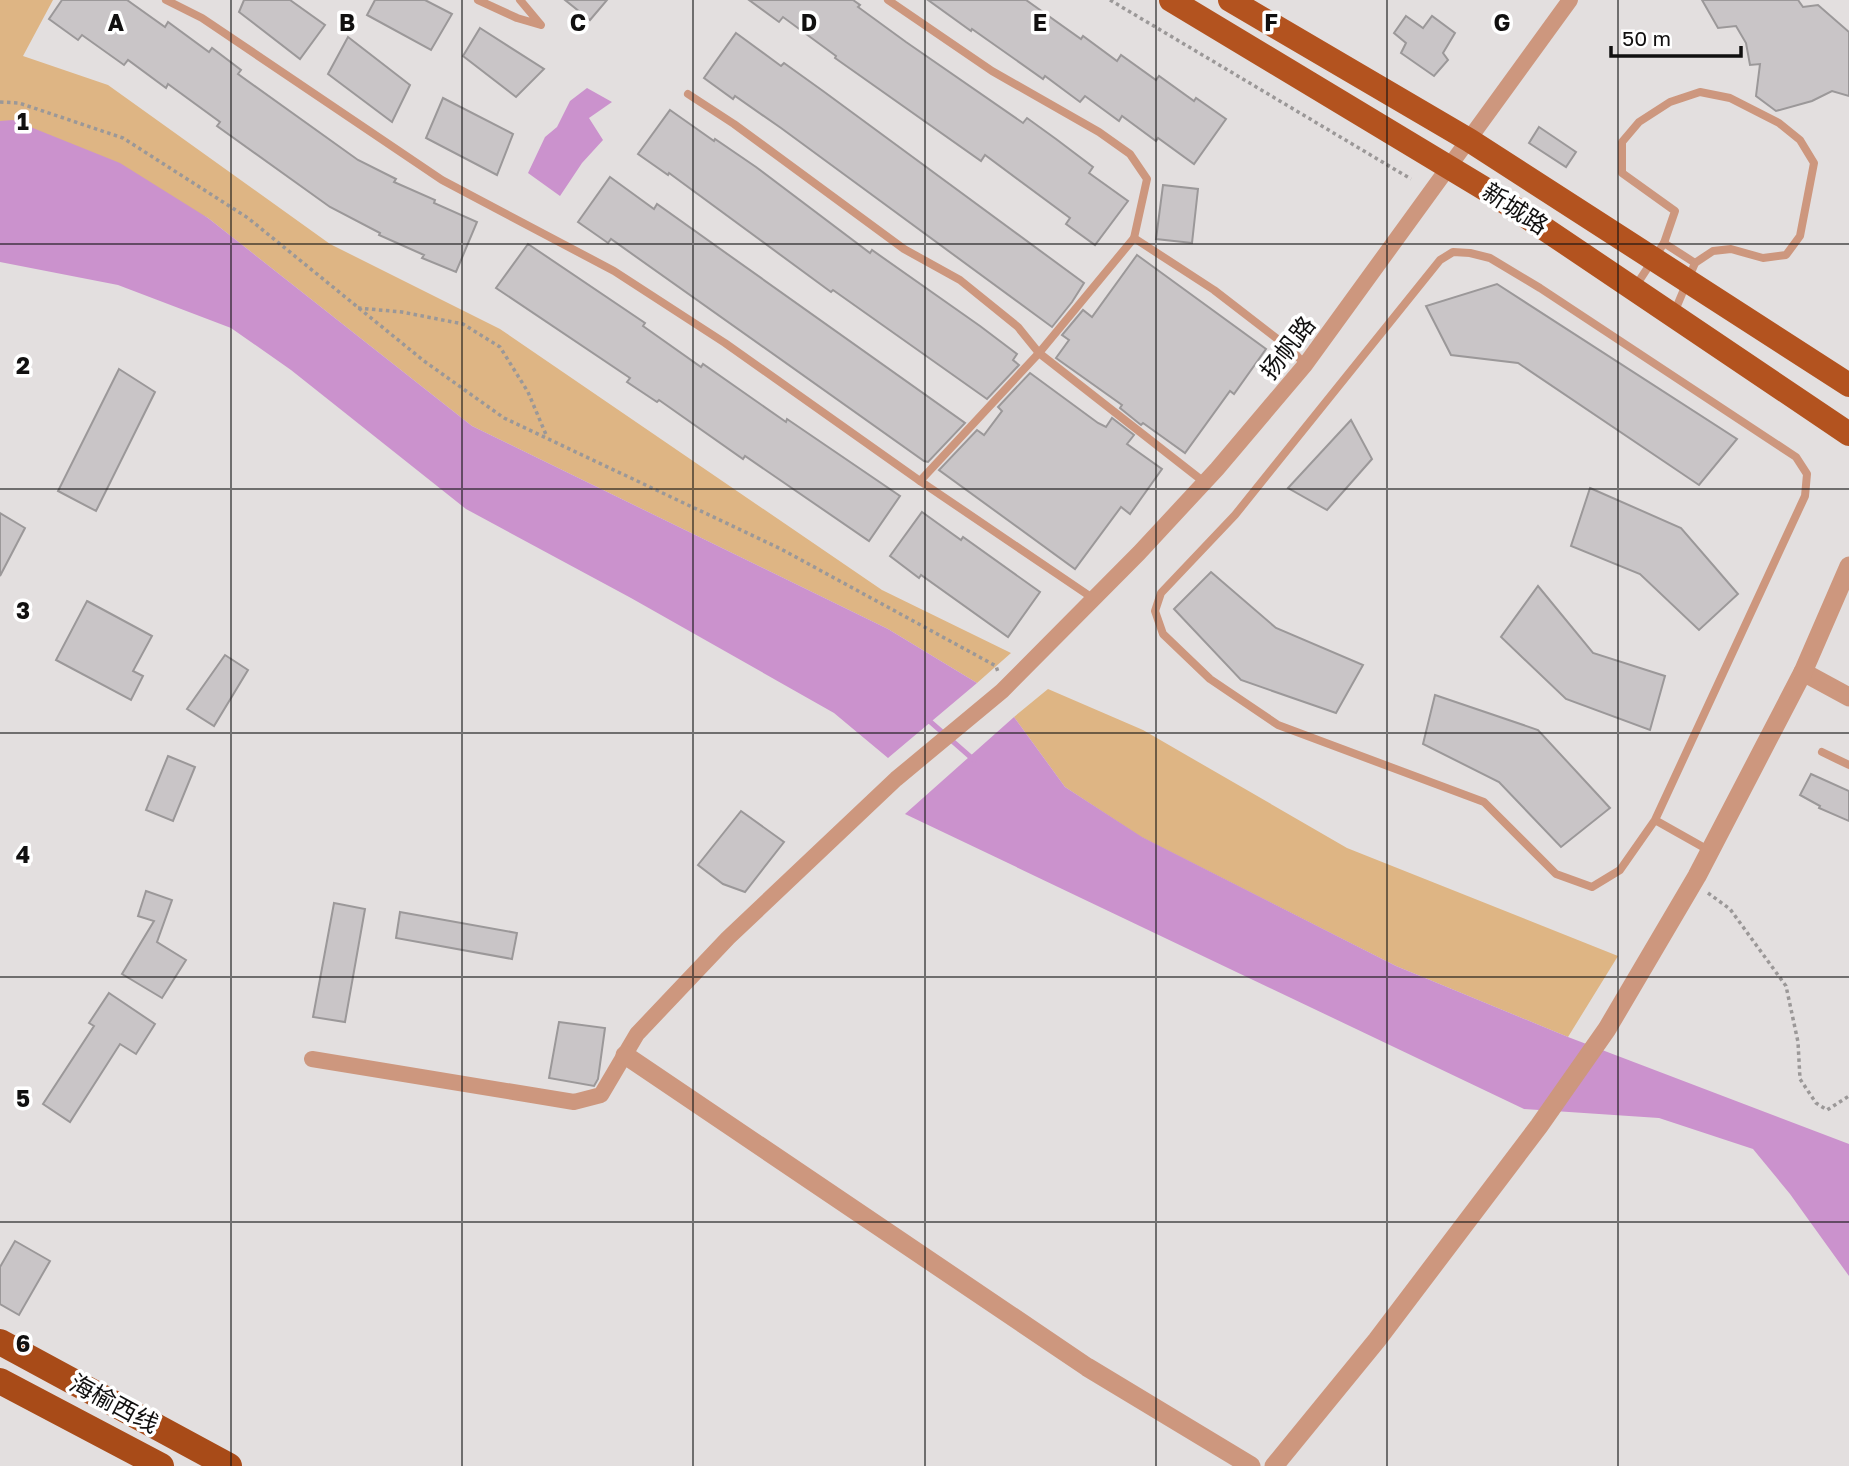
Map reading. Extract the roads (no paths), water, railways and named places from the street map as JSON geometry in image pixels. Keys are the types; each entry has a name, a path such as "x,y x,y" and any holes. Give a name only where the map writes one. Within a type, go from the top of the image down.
{"highway":[{"name":"海榆西线","path":"0,1342 229,1466"},
{"name":"海榆西线","path":"0,1381 162,1466"}],"main road":[{"name":"新城路","path":"1171,0 1490,192 1849,434"},
{"name":"新城路","path":"1230,0 1659,251 1849,385"}],"street":[{"name":"扬帆路","path":"312,1059 574,1102 601,1095 637,1034 728,938 897,779 1002,691 1205,483 1305,365 1570,0"},
{"path":"1274,1466 1377,1340 1539,1126 1607,1029 1710,851 1803,672 1849,566"},
{"path":"1803,672 1849,697"},
{"path":"625,1055 1087,1367 1251,1466"}],"lane":[{"path":"166,0 202,18 442,180 614,271 725,343 920,481 1094,599"},
{"path":"478,0 517,18 541,25 520,0"},
{"path":"888,0 992,71 1100,132 1130,154 1147,179 1134,238 1038,353 920,481"},
{"path":"1633,289 1659,251 1675,211 1622,173 1622,142 1639,122 1670,102 1700,92 1730,98 1779,123 1800,140 1814,163 1800,236 1786,255 1763,258 1731,249 1713,251 1692,273 1673,316"},
{"path":"688,94 734,124 904,249 960,279 1018,327 1038,353 1205,483"},
{"path":"1134,238 1214,290 1293,352 1305,365"},
{"path":"1453,252 1490,258 1540,288 1796,457 1807,474 1805,496 1655,820 1620,870 1592,887 1556,874 1484,802 1278,725 1210,679 1163,634 1155,611 1161,593 1235,515 1440,260 1453,252"},
{"path":"1822,751 1849,765"},
{"path":"1655,820 1710,851"}],"waterway":[{"path":"926,718 974,760"}]}
